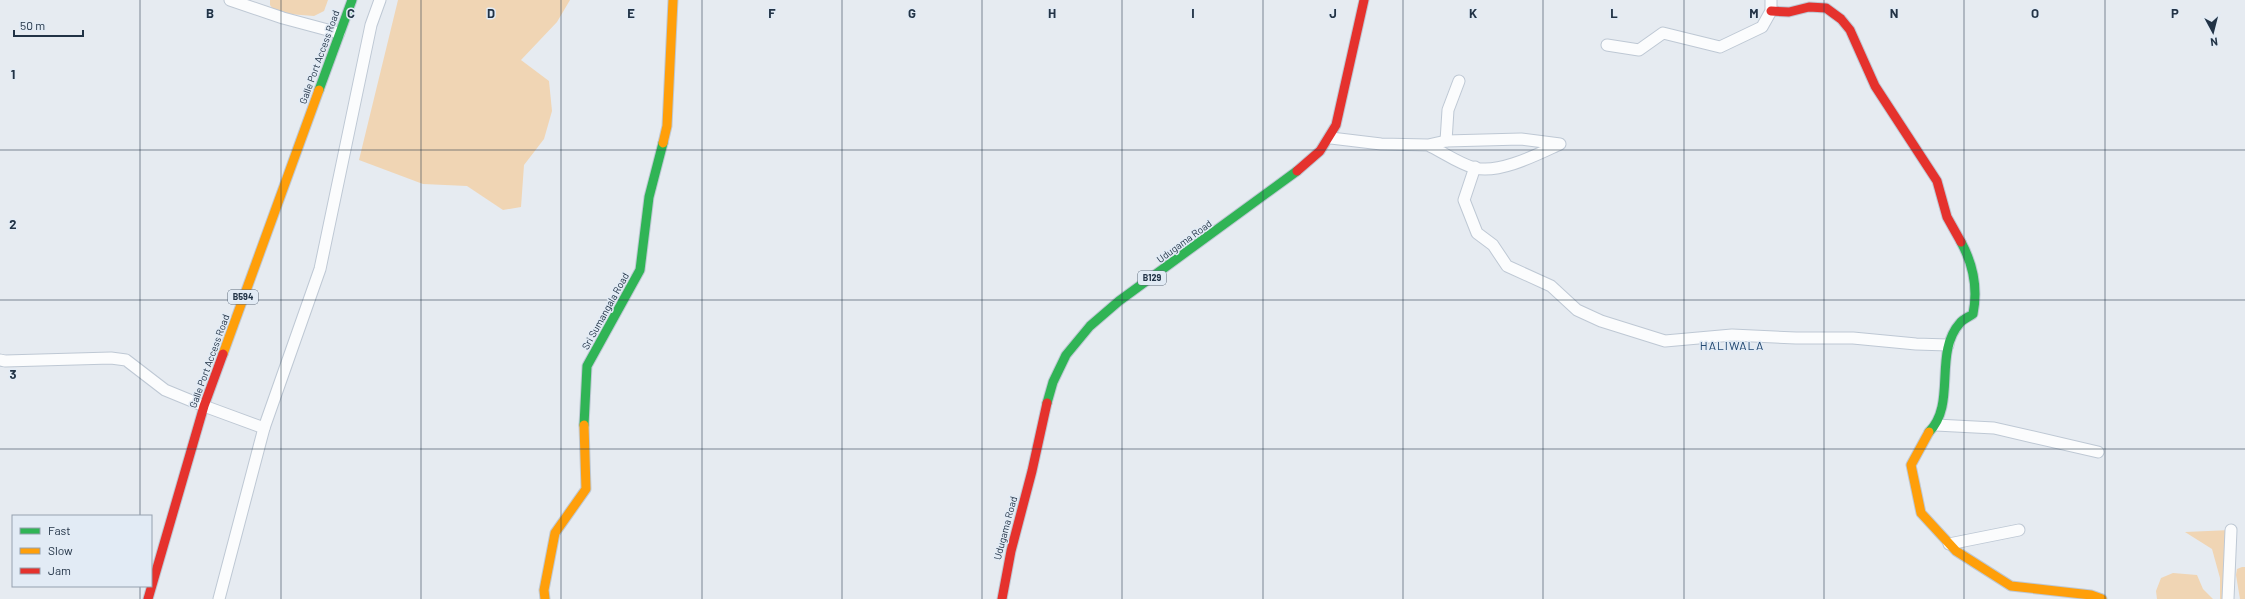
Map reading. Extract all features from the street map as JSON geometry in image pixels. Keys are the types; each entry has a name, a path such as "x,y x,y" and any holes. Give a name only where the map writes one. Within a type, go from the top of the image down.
{"street":[{"path":"230,0 283,18 339,33"},
{"name":"Galle Port Access Road","path":"152,585 204,406 352,0"},
{"path":"219,599 264,428 320,270 371,25 380,0"},
{"name":"Sri Sumangala Road","path":"545,599 544,590 555,533 586,490 584,416 587,366 640,270 649,197 667,126 674,0"},
{"name":"Udugama Road","path":"1002,599 1008,560 1032,471 1049,395 1058,369 1071,347 1091,324 1120,301 1307,164 1322,150 1331,138 1336,125 1364,0"},
{"path":"1607,46 1639,50 1663,33 1720,47 1762,27 1771,6 1789,12 1829,4 1850,30 1875,86 1937,181 1947,217 1971,260 1976,299 1973,314 1960,323 1948,345 1941,413 1936,425 1927,434 1911,465 1911,472 1921,513 1956,551 2011,586 2091,595 2102,599"},
{"path":"1446,141 1448,110 1458,81"},
{"path":"1331,138 1382,144 1428,145 1446,141 1521,139 1560,144 1528,158 1490,169 1475,168 1428,145"},
{"path":"1475,168 1464,200 1477,233 1493,245 1507,266 1551,286 1577,310 1601,321 1665,341 1732,335 1796,338 1853,338 1916,344 1948,345"},
{"path":"0,360 5,362 111,358 126,360 165,390 264,428"},
{"path":"1936,425 1994,428 2098,452"},
{"path":"1949,544 2019,530"},
{"path":"2228,599 2231,530"},
{"name":"Galle Port Access Road","path":"148,599 151,587"}],"shaded area":[{"path":"270,0 328,0 324,11 314,16 276,13 270,5"},
{"path":"398,0 570,0 557,22 521,60 549,81 552,111 544,139 524,165 521,207 503,210 467,186 423,184 359,160"},
{"path":"2231,530 2228,599 2220,599 2220,578 2212,549 2185,532"},
{"path":"2245,567 2245,599 2240,599 2236,575 2237,569"},
{"path":"2173,573 2197,575 2203,589 2213,599 2157,599 2156,591 2161,578"}],"traffic: fast":[{"path":"319,90 352,0"},
{"path":"584,425 587,366 640,270 649,197 663,143"},
{"path":"1047,403 1053,382 1066,355 1090,326 1119,301 1297,171"},
{"path":"1929,432 1937,421 1942,407 1946,363 1952,335 1961,322 1973,314 1975,286 1969,259 1961,242"}],"traffic: slow":[{"path":"663,143 667,126 673,0"},
{"path":"223,354 319,90"},
{"path":"545,599 544,590 555,533 586,489 584,425"},
{"path":"1929,432 1911,465 1921,513 1956,551 2011,586 2091,595 2102,599"}],"traffic: jam":[{"path":"1297,171 1320,151 1336,125 1364,0"},
{"path":"1771,11 1789,12 1809,7 1826,8 1841,19 1850,30 1875,86 1937,181 1947,217 1961,242"},
{"path":"152,585 204,406 223,354"},
{"path":"1002,599 1011,551 1032,471 1047,403"},
{"path":"148,599 151,587"}],"district":[{"name":"HALIWALA","path":"1732,346"}]}
